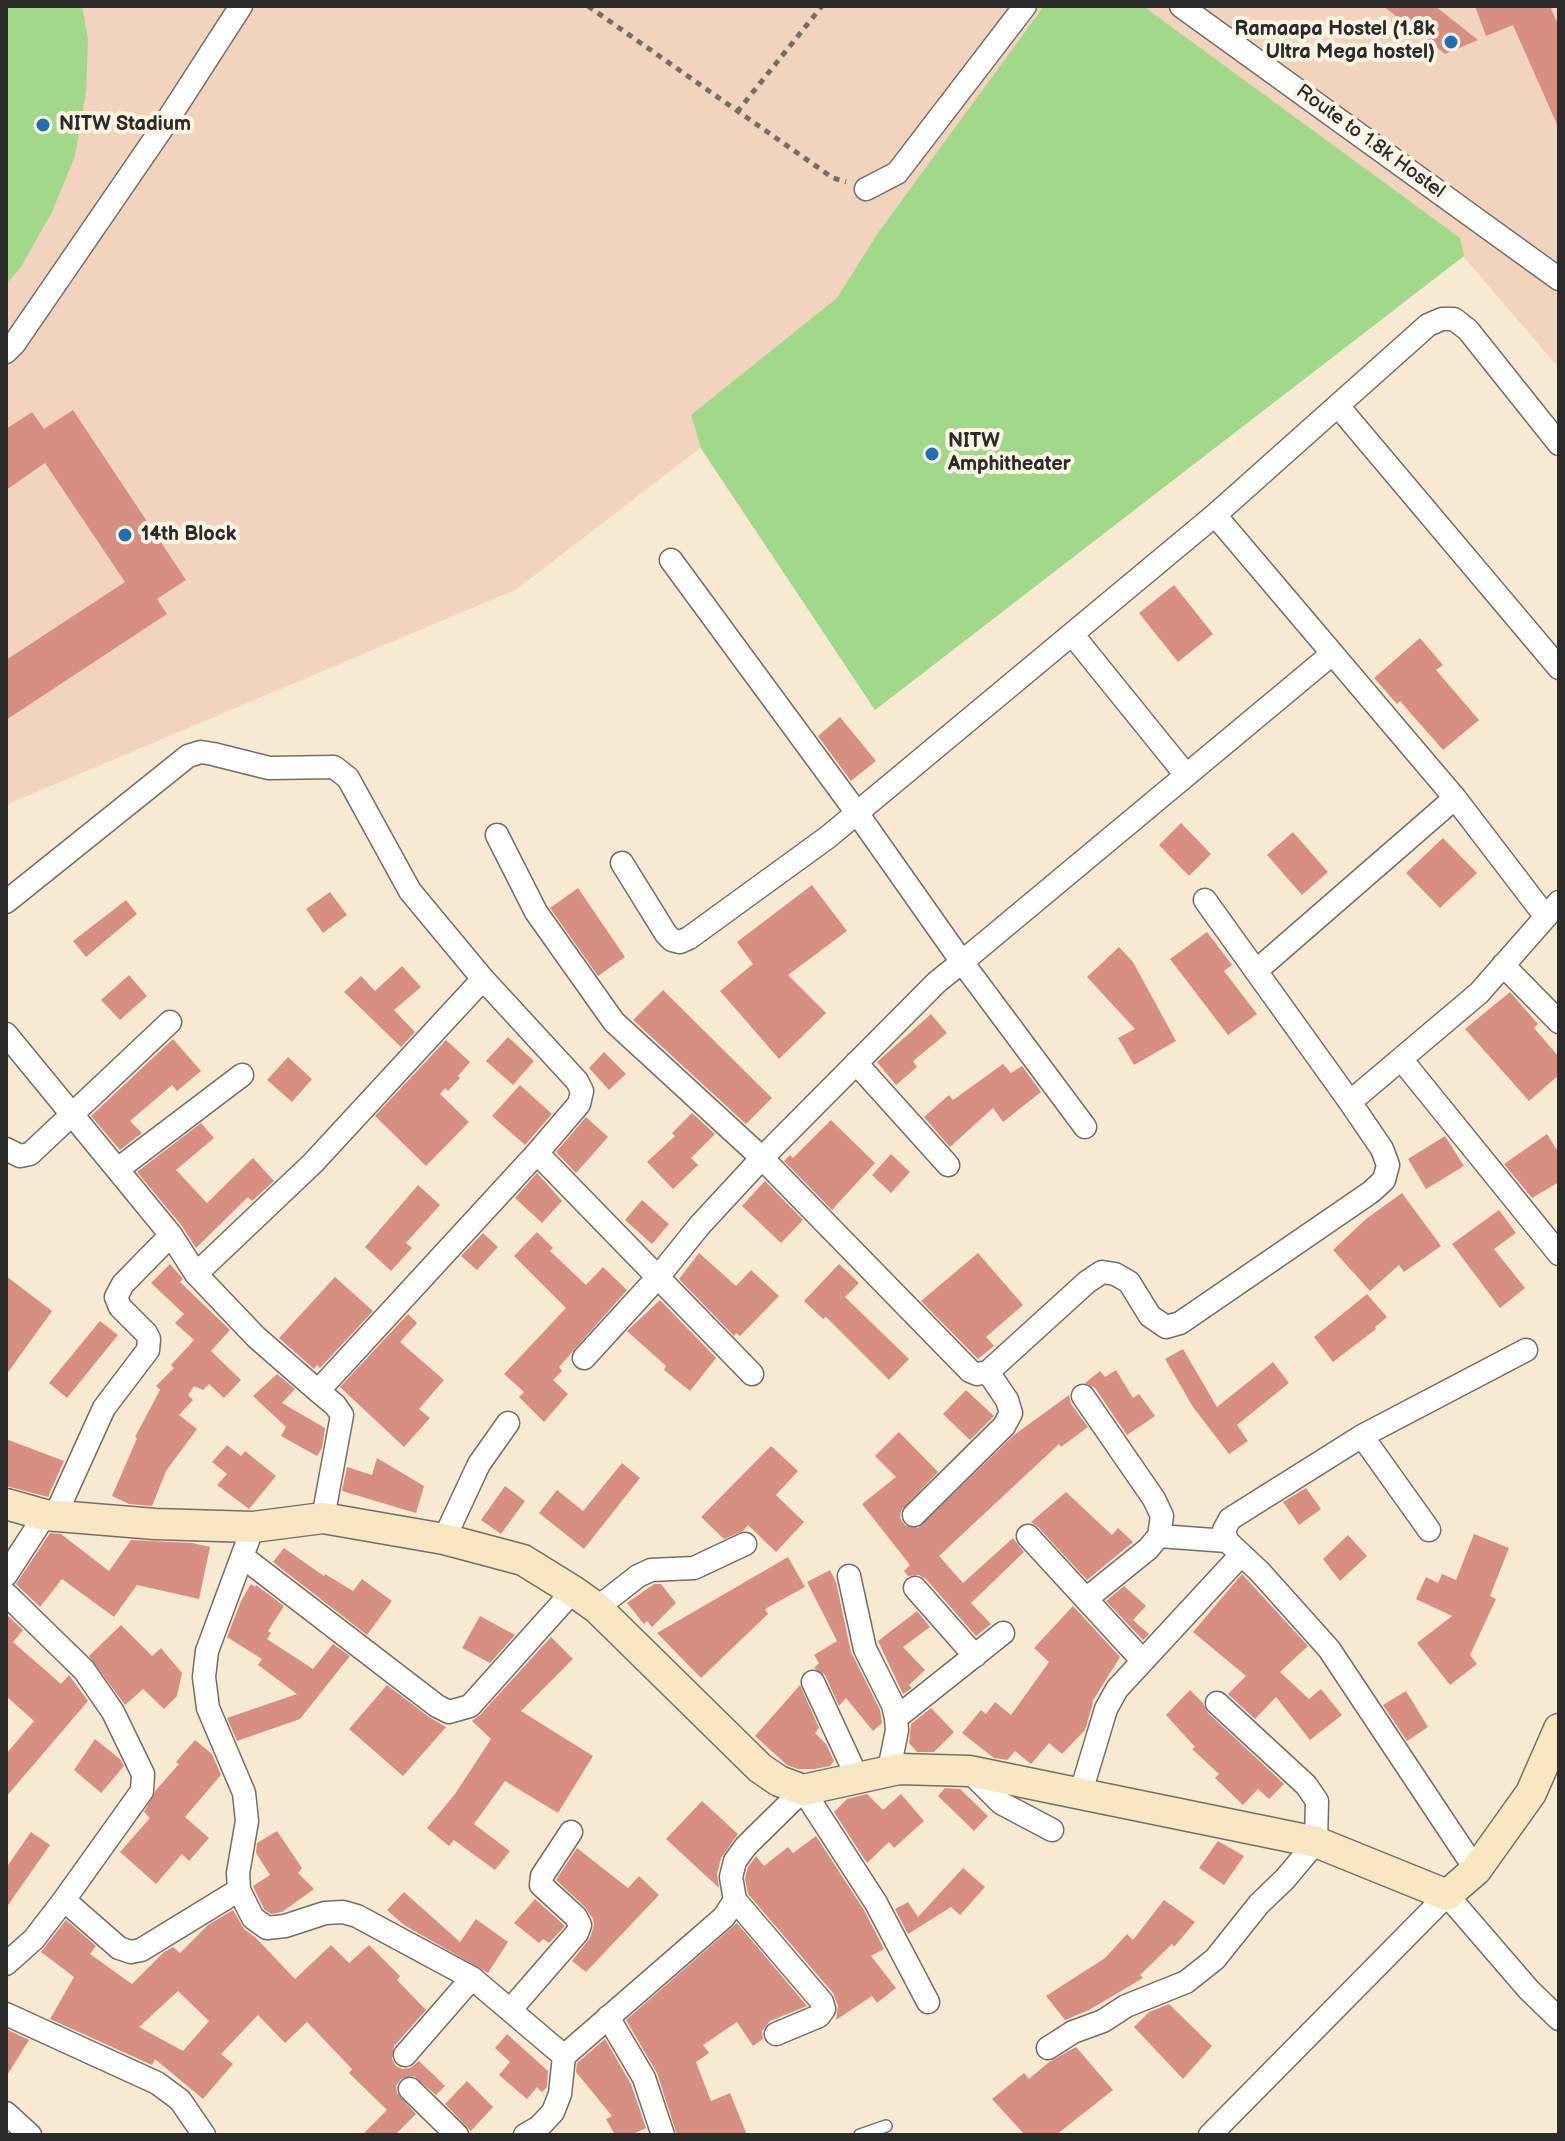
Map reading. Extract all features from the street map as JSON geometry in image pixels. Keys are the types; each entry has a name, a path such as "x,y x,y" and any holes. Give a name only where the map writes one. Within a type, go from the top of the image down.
{"street":[{"path":"6,352 163,127 241,6"},
{"path":"866,189 897,173 1025,6"},
{"name":"Route to 1.8k Hostel","path":"1181,6 1559,279"},
{"path":"622,863 666,934 680,942 828,837 1215,515 1428,325 1442,319 1454,319 1468,330 1559,444"},
{"path":"1338,406 1559,668"},
{"path":"1215,515 1552,909 1479,993 1350,1102"},
{"path":"671,560 1085,1127"},
{"path":"1072,634 1186,775"},
{"path":"584,1358 762,1158 937,982 1332,654"},
{"path":"6,902 188,756 201,752 269,768 334,767 348,778 410,891 483,979 577,1081 582,1091 579,1104 318,1391"},
{"path":"1256,971 1455,798"},
{"path":"497,835 536,912 614,1022 762,1158 970,1371 977,1374 988,1372 1102,1272 1115,1274 1129,1282 1150,1316 1166,1327 1180,1323 1384,1180 1388,1165 1382,1149 1205,900"},
{"path":"1503,965 1559,1022"},
{"path":"196,1274 313,1163 483,979"},
{"path":"6,1149 20,1156 30,1154 170,1022"},
{"path":"6,1034 171,1235 196,1274 256,1337 335,1405 342,1415 323,1518"},
{"path":"1401,1059 1559,1254"},
{"path":"856,1063 948,1165"},
{"path":"118,1169 242,1075"},
{"path":"537,1153 752,1374"},
{"path":"6,1575 50,1516 104,1408 148,1350 146,1333 120,1307 116,1297 123,1284 171,1235"},
{"path":"1476,1870 1329,1649 1260,1572 1233,1548 1224,1530 1230,1519 1362,1436 1526,1350"},
{"path":"914,1515 1004,1426 1011,1413 1007,1400 988,1372"},
{"path":"1083,1396 1154,1499 1162,1516 1159,1536 1148,1549 1086,1599"},
{"path":"444,1539 479,1464 508,1423"},
{"path":"1362,1436 1429,1530"},
{"path":"6,1504 50,1516 253,1527 323,1518 444,1539 523,1560 585,1599 760,1768 779,1781 803,1790 876,1903 928,2002"},
{"path":"253,1527 207,1651 204,1677 208,1708 244,1793 247,1821 238,1873 239,1890 253,1918 267,1928 285,1926 325,1913 343,1912 357,1916 472,1978 564,2056"},
{"path":"1028,1536 1142,1660"},
{"path":"1159,1536 1233,1548"},
{"path":"243,1557 437,1706 449,1712 470,1706 585,1599 651,1570 694,1568 745,1544"},
{"path":"1081,1792 1106,1709 1117,1689 1233,1548"},
{"path":"849,1576 865,1649 893,1705 896,1718 897,1730 889,1770"},
{"path":"915,1588 975,1656"},
{"path":"6,1594 84,1670 113,1712 143,1774 142,1791 64,1900 34,1939 6,1964"},
{"path":"896,1718 1003,1633"},
{"path":"813,1682 857,1777"},
{"path":"1048,2048 1126,2006 1186,1982 1215,1959 1259,1904 1316,1842 1317,1801 1306,1785 1217,1703"},
{"path":"1210,2135 1447,1895 1476,1870 1531,1793 1559,1729"},
{"path":"776,2034 819,2016 824,2009 822,2002 735,1900 731,1877 735,1861 746,1846 803,1790 889,1770 969,1771 1316,1842 1447,1895 1529,1990 1559,2019"},
{"path":"969,1771 1001,1803 1052,1830"},
{"path":"511,2009 577,1933 580,1925 576,1917 541,1885 542,1876 571,1832"},
{"path":"64,1900 119,1948 131,1952 141,1950 239,1890"},
{"path":"525,2135 539,2127 550,2127 560,2094 564,2056 724,1917 735,1900"},
{"path":"405,2055 472,1978"},
{"path":"1529,1990 1559,2003"},
{"path":"6,2014 157,2083 180,2100 204,2135"},
{"path":"608,2017 644,2078 663,2135"},
{"path":"410,2089 457,2135"},
{"path":"6,2113 30,2135"}],"lane":[{"path":"860,2135 886,2126"}],"path":[{"path":"588,6 833,178 866,189"},
{"path":"737,112 822,6"}],"shaded area":[{"path":"6,6 1559,6 1559,368 1463,256 875,710 700,448 517,589 6,805"}],"green space":[{"name":"NITW Stadium","path":"6,6 82,6 88,39 86,93 75,156 52,212 21,267 6,284"},
{"path":"1044,6 1143,6 1460,238 1464,256 875,710 701,448 691,415 837,298 878,233"}],"building":[{"name":"Ramaapa Hostel (1.8k Ultra Mega hostel)","path":"1383,6 1435,6 1478,40 1445,54"},
{"path":"1475,6 1557,6 1551,9 1559,26 1559,129 1513,25 1486,36"},
{"name":"14th Block","path":"73,410 186,580 157,599 167,614 6,720 6,660 125,582 45,463 6,490 6,429 32,412 44,429"},
{"path":"1174,585 1213,634 1178,662 1139,613"},
{"path":"1420,638 1443,665 1436,670 1479,720 1443,750 1400,701 1397,704 1374,678"},
{"path":"840,717 876,761 851,781 818,736"},
{"path":"1181,823 1211,854 1189,876 1159,845"},
{"path":"1293,832 1328,872 1302,895 1267,855"},
{"path":"1443,838 1477,873 1440,908 1406,873"},
{"path":"812,885 847,931 788,975 826,1013 779,1059 720,991 753,964 737,942"},
{"path":"578,888 625,957 598,976 550,908"},
{"path":"330,892 347,915 323,933 306,909"},
{"path":"126,900 137,914 86,957 73,941"},
{"path":"1207,932 1232,965 1224,971 1257,1014 1228,1035 1170,959"},
{"path":"1119,947 1133,962 1176,1041 1134,1065 1118,1038 1135,1029 1087,977"},
{"path":"402,966 421,987 394,1010 415,1032 401,1047 344,992 361,976 375,991"},
{"path":"129,975 147,996 120,1020 101,1000"},
{"path":"663,990 772,1098 746,1124 633,1020"},
{"path":"1510,992 1538,1024 1534,1028 1559,1057 1559,1075 1529,1101 1465,1029"},
{"path":"931,1014 947,1033 913,1061 917,1067 896,1085 877,1062"},
{"path":"508,1037 534,1061 513,1085 486,1061"},
{"path":"173,1039 201,1071 177,1091 172,1085 130,1121 142,1133 120,1150 91,1116"},
{"path":"446,1040 470,1062 448,1091 445,1088 440,1094 469,1122 426,1166 375,1116"},
{"path":"604,1052 626,1074 609,1090 589,1068"},
{"path":"288,1057 312,1079 292,1102 267,1080"},
{"path":"1003,1064 1011,1073 1022,1066 1041,1092 1003,1122 993,1108 950,1147 924,1117 949,1095 953,1100"},
{"path":"520,1085 552,1114 525,1145 492,1116"},
{"path":"692,1113 715,1134 691,1158 698,1165 673,1189 647,1162 675,1136 672,1133"},
{"path":"586,1117 608,1137 576,1173 556,1152"},
{"path":"831,1120 875,1163 832,1210 784,1161 790,1155 793,1158"},
{"path":"201,1123 214,1138 176,1170 207,1203 253,1158 274,1181 252,1201 248,1197 196,1248 182,1226 137,1172"},
{"path":"1547,1134 1559,1153 1559,1182 1532,1198 1504,1164"},
{"path":"1445,1136 1464,1166 1426,1189 1408,1159"},
{"path":"891,1154 910,1172 891,1193 872,1175"},
{"path":"537,1173 562,1201 542,1223 515,1198"},
{"path":"765,1181 803,1220 781,1243 742,1206"},
{"path":"418,1185 440,1205 406,1243 412,1248 391,1271 365,1247"},
{"path":"1402,1193 1441,1246 1404,1272 1399,1265 1370,1291 1333,1250 1366,1219"},
{"path":"642,1200 669,1224 652,1244 625,1220"},
{"path":"1499,1210 1516,1233 1494,1249 1525,1288 1500,1308 1452,1244"},
{"path":"537,1232 553,1248 550,1251 586,1285 603,1267 627,1290 559,1367 562,1371 553,1380 568,1394 544,1422 519,1397 524,1392 504,1374 566,1308 514,1256"},
{"path":"483,1233 498,1247 477,1270 461,1256"},
{"path":"699,1253 736,1286 751,1270 779,1296 740,1336 736,1333 734,1336 679,1279"},
{"path":"978,1253 1023,1305 986,1337 994,1346 978,1359 921,1301"},
{"path":"170,1264 183,1279 180,1282 230,1330 211,1351 241,1380 224,1398 209,1384 203,1390 194,1386 188,1395 193,1400 179,1415 197,1429 166,1471 152,1506 129,1504 112,1496 135,1437 160,1390 156,1386 174,1368 171,1365 194,1340 175,1323 184,1314 151,1283"},
{"path":"839,1264 859,1283 845,1297 909,1359 889,1380 826,1317 823,1319 804,1301"},
{"path":"6,1276 52,1311 6,1375"},
{"path":"335,1277 373,1311 320,1368 317,1365 314,1369 279,1338"},
{"path":"1367,1294 1387,1317 1333,1362 1314,1337"},
{"path":"660,1300 716,1358 690,1391 664,1370 666,1366 627,1331"},
{"path":"408,1314 417,1323 400,1342 444,1380 419,1409 430,1418 404,1447 340,1387"},
{"path":"100,1321 118,1335 67,1398 49,1383"},
{"path":"1183,1349 1217,1407 1273,1362 1289,1383 1237,1425 1248,1441 1229,1454 1193,1407 1165,1359"},
{"path":"1116,1370 1133,1398 1139,1394 1155,1416 1127,1435 1095,1388 1085,1383 1100,1371 1105,1377"},
{"path":"277,1374 295,1389 282,1403 325,1428 322,1448 317,1456 281,1436 286,1427 253,1396"},
{"path":"966,1390 994,1416 970,1440 943,1414"},
{"path":"1069,1395 1071,1404 1088,1427 1061,1447 1059,1444 939,1556 963,1583 1013,1538 1024,1552 971,1603 991,1624 976,1636 926,1579 919,1575 908,1576 904,1571 910,1565 862,1504 896,1477 875,1456 899,1432 938,1472 901,1511 900,1518 905,1525 918,1528 1014,1435"},
{"path":"6,1439 64,1461 48,1497 6,1486"},
{"path":"227,1445 241,1456 245,1451 276,1476 249,1509 217,1485 227,1474 212,1462"},
{"path":"771,1446 798,1471 776,1495 804,1522 776,1552 748,1525 743,1531 724,1539 701,1517"},
{"path":"377,1458 424,1486 416,1513 342,1491 347,1467 372,1475"},
{"path":"622,1463 640,1478 584,1549 539,1513 557,1490 583,1511"},
{"path":"505,1486 525,1501 501,1534 481,1520"},
{"path":"1306,1488 1321,1509 1299,1525 1283,1502"},
{"path":"1066,1492 1112,1535 1118,1528 1133,1542 1087,1580 1031,1522"},
{"path":"50,1533 61,1534 109,1571 131,1540 210,1547 199,1599 137,1585 114,1617 62,1579 40,1607 16,1584"},
{"path":"1474,1534 1509,1548 1490,1596 1496,1599 1470,1655 1477,1664 1450,1685 1417,1643 1452,1616 1416,1599 1426,1577 1438,1583 1442,1574 1456,1580"},
{"path":"1348,1535 1367,1556 1340,1581 1323,1559"},
{"path":"284,1548 324,1576 353,1591 362,1579 392,1601 367,1635 273,1562"},
{"path":"788,1557 805,1587 765,1609 768,1614 701,1678 657,1633"},
{"path":"830,1570 836,1582 851,1652 880,1710 882,1723 873,1731 846,1698 839,1706 825,1675 814,1668 819,1663 814,1655 837,1641 807,1582"},
{"path":"1242,1574 1308,1646 1280,1672 1309,1699 1321,1689 1342,1715 1310,1740 1276,1697 1255,1719 1228,1694 1246,1676 1193,1632"},
{"path":"251,1584 284,1606 268,1631 271,1633 267,1639 313,1669 333,1644 350,1656 300,1719 237,1741 227,1718 297,1694 258,1665 262,1659 227,1637"},
{"path":"654,1584 661,1584 676,1603 652,1627 647,1621 644,1624 627,1603"},
{"path":"1124,1586 1146,1606 1133,1620 1149,1634 1143,1640 1106,1601"},
{"path":"1073,1606 1120,1657 1092,1702 1085,1730 1062,1754 1049,1743 1031,1764 1015,1751 1007,1760 994,1758 962,1733 981,1710 986,1714 995,1702 1011,1715 1049,1662 1034,1648"},
{"path":"917,1611 930,1627 903,1647 925,1670 909,1685 912,1688 903,1694 878,1641"},
{"path":"6,1614 23,1630 13,1642 61,1684 69,1675 88,1701 6,1797 6,1754 34,1721 6,1696"},
{"path":"480,1616 515,1635 490,1663 462,1648"},
{"path":"121,1625 152,1656 161,1648 182,1673 177,1696 164,1709 143,1689 125,1705 89,1656"},
{"path":"551,1637 573,1659 521,1711 593,1756 558,1813 505,1781 474,1824 510,1851 495,1870 454,1840 449,1846 427,1828 455,1794 491,1739 472,1721"},
{"path":"387,1685 446,1727 403,1776 349,1729"},
{"path":"800,1685 819,1728 815,1733 826,1744 834,1761 830,1766 798,1769 787,1765 755,1736"},
{"path":"1190,1690 1208,1713 1284,1784 1269,1799 1258,1789 1243,1805 1215,1778 1219,1774 1192,1749 1195,1747 1166,1715"},
{"path":"1406,1691 1428,1727 1407,1741 1383,1705"},
{"path":"931,1708 954,1732 934,1752 917,1752 909,1743 911,1724"},
{"path":"95,1739 124,1766 101,1793 74,1770"},
{"path":"195,1740 212,1754 221,1775 185,1817 209,1838 189,1861 182,1854 156,1884 120,1852 150,1818 144,1812 156,1790"},
{"path":"945,1788 960,1789 988,1816 974,1831 938,1796"},
{"path":"867,1794 883,1810 901,1794 924,1821 894,1848 889,1842 867,1863 834,1812 847,1799"},
{"path":"702,1801 738,1834 721,1858 717,1874 719,1888 666,1839"},
{"path":"277,1831 302,1868 298,1873 314,1889 282,1912 271,1914 264,1909 253,1886 270,1875 256,1853 257,1843"},
{"path":"31,1832 50,1845 6,1908 6,1868"},
{"path":"816,1836 864,1910 884,1949 871,1956 896,1988 877,2003 872,1996 836,2020 838,2006 833,1993 748,1894 745,1878 756,1856 764,1866 788,1847 793,1853"},
{"path":"1218,1841 1244,1856 1224,1885 1199,1868"},
{"path":"577,1848 628,1888 639,1876 659,1895 586,1972 572,1961 590,1938 593,1919 585,1907 556,1880"},
{"path":"963,1868 985,1887 960,1915 951,1907 908,1934 895,1909 908,1902 918,1917"},
{"path":"404,1892 460,1942 476,1919 508,1942 488,1973 404,1925 387,1910"},
{"path":"535,1899 565,1926 549,1943 543,1939 539,1943 514,1923"},
{"path":"1164,1900 1195,1922 1174,1947 1172,1944 1140,1975 1143,1978 1089,2010 1065,2020 1046,1996 1105,1958 1127,1934 1133,1940"},
{"path":"233,1910 244,1929 295,1979 331,1945 349,1963 369,1945 400,1976 397,1980 426,2010 394,2046 392,2059 396,2066 403,2069 419,2061 445,2086 436,2095 414,2076 401,2079 396,2086 397,2093 416,2114 395,2135 362,2135 387,2110 349,2073 352,2069 307,2022 285,2043 258,2015 221,2054 233,2064 203,2099 155,2059 152,2065 50,2019 74,1977 41,1952 66,1920 96,1946 90,1954 132,1984 164,1952 173,1947 180,1953 208,1925","holes":["178,1991 209,2021 183,2051 139,2027"]},
{"path":"737,1923 807,2006 770,2021 762,2031 763,2039 753,2046 737,2022 703,2045 709,2053 696,2062 711,2101 730,2093 747,2135 677,2135 657,2073 626,2020"},
{"path":"1169,2004 1212,2046 1183,2079 1134,2027 1149,2012"},
{"path":"6,2029 29,2040 6,2077"},
{"path":"507,2034 548,2071 547,2087 542,2092 537,2087 527,2099 499,2075 510,2062 495,2048"},
{"path":"605,2039 631,2084 646,2128 631,2135 615,2135 606,2119 612,2116 576,2072 577,2063"},
{"path":"1076,2047 1113,2090 1056,2135 1025,2135 992,2099 1024,2073 1029,2079 1049,2062"},
{"path":"467,2081 493,2107 471,2131 445,2104"}],"place":[{"name":"Ramaapa Hostel (1.8k Ultra Mega hostel)","path":"1451,42"},
{"name":"NITW Stadium","path":"43,125"},
{"name":"NITW Amphitheater","path":"932,454"},
{"name":"14th Block","path":"125,535"}]}
